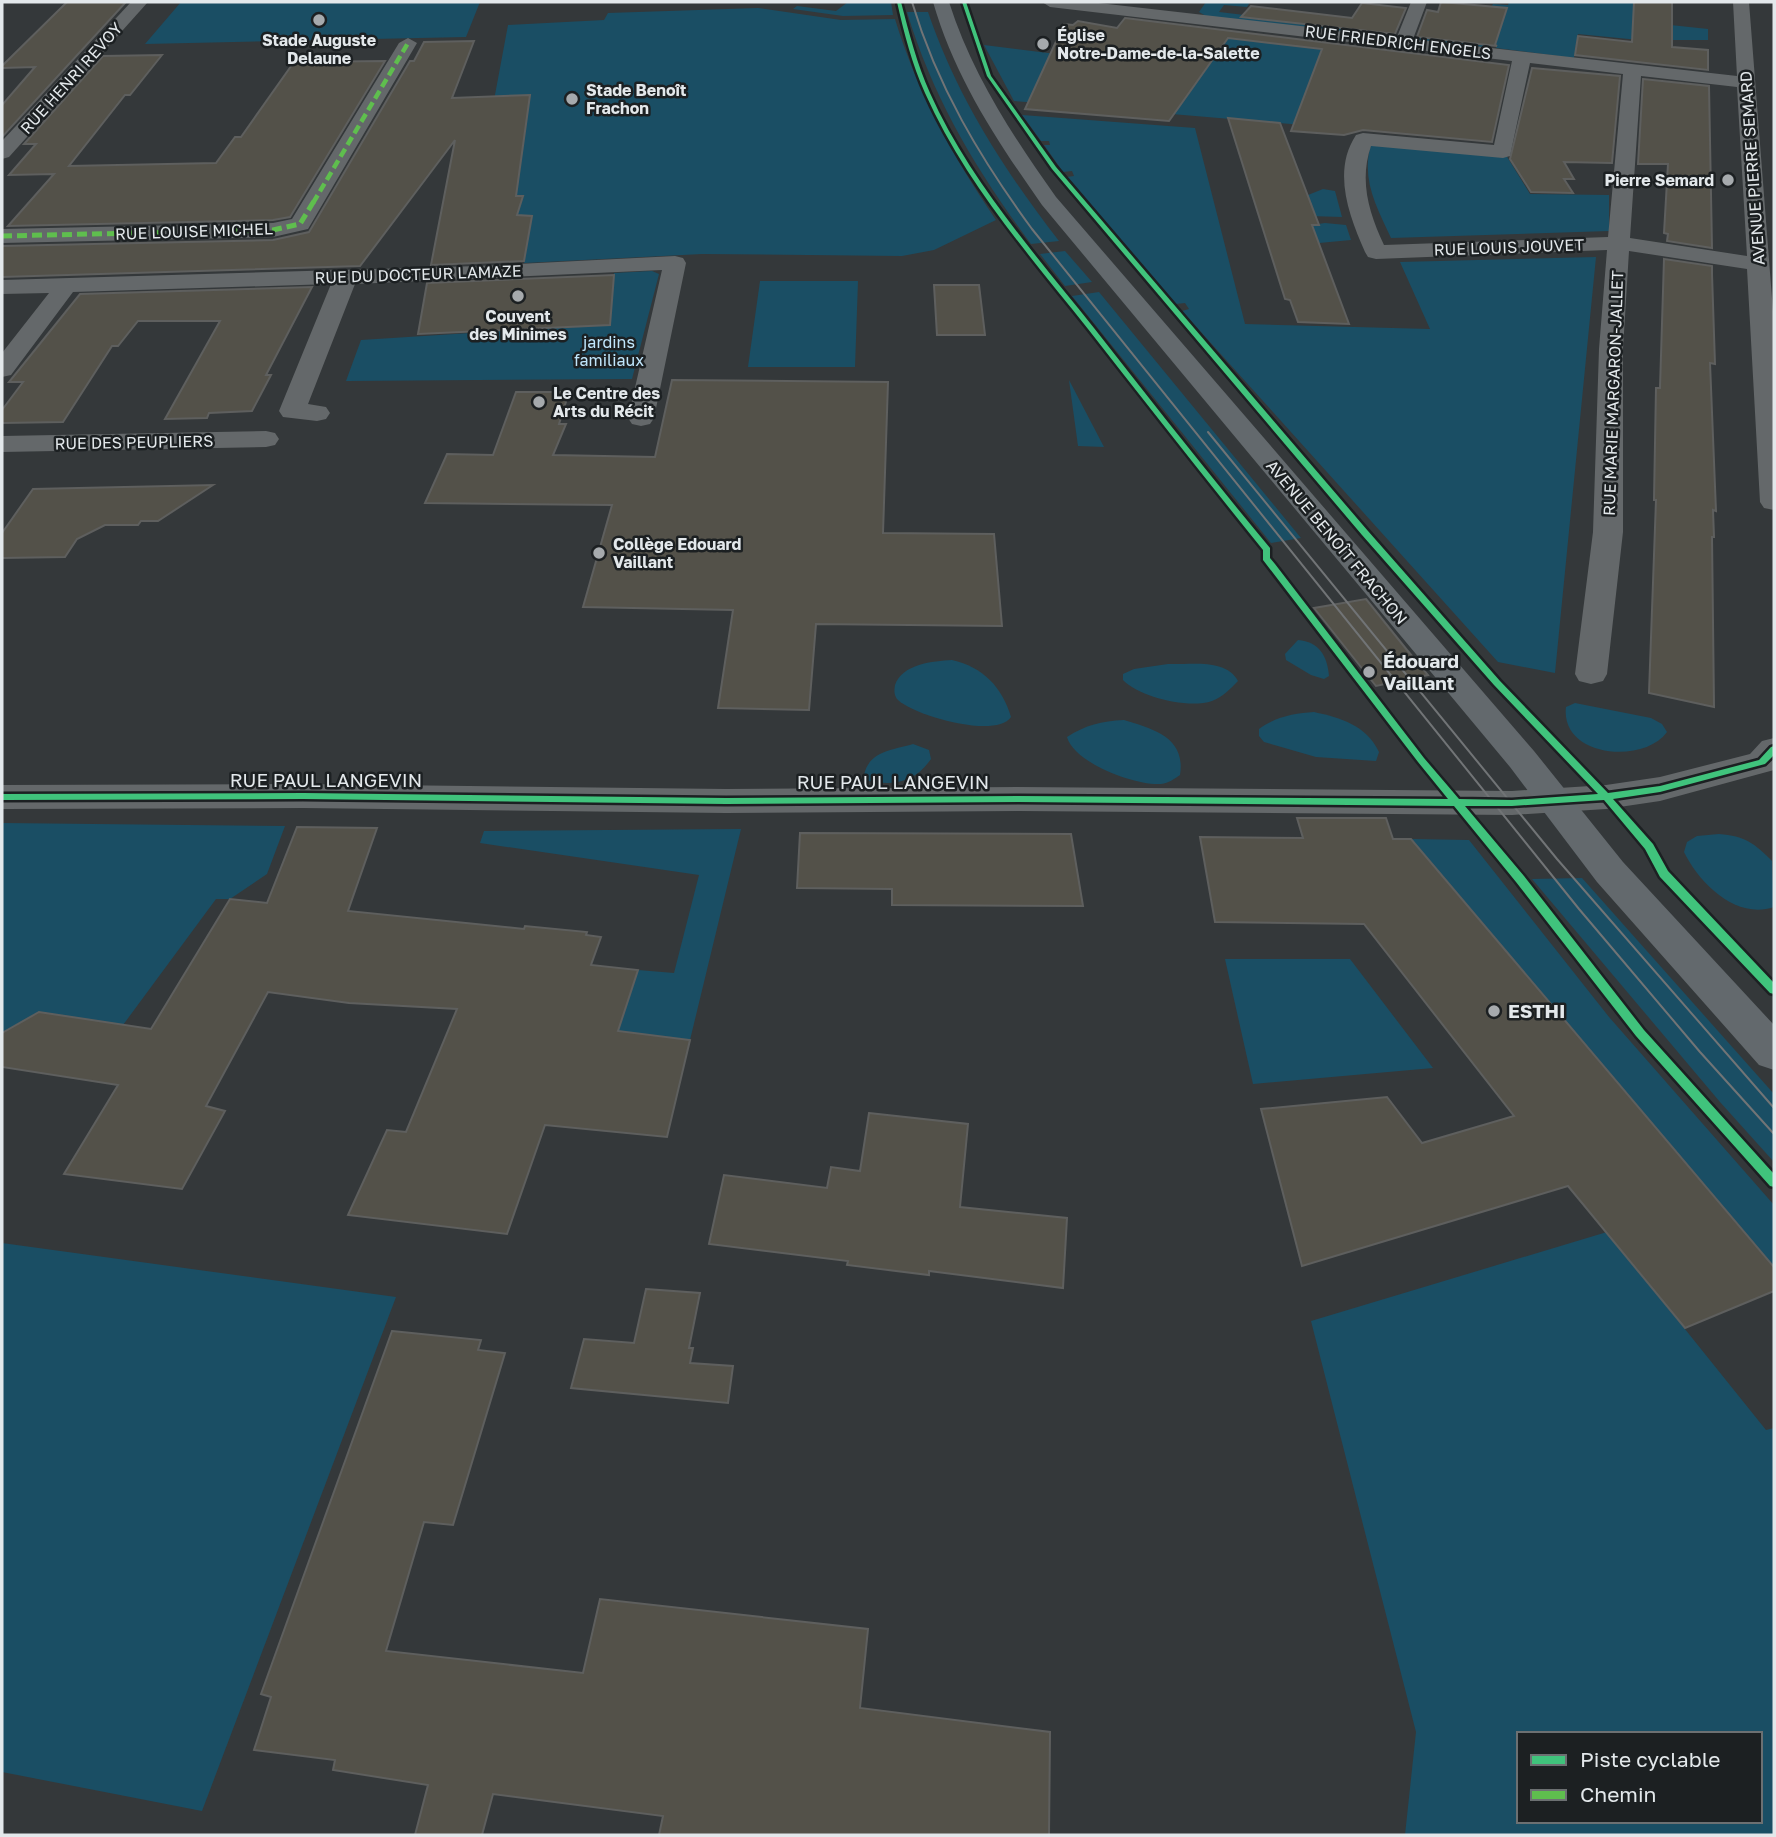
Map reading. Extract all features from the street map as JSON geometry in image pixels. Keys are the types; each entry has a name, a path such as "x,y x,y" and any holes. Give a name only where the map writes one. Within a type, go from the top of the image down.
{"street":[{"name":"RUE HENRI REVOY","path":"2,153 140,2"},
{"name":"AVENUE BENOÎT FRACHON","path":"941,2 972,79 1016,155 1049,201 1506,741 1622,887 1774,1053"},
{"name":"RUE FRIEDRICH ENGELS","path":"1050,2 1746,83"},
{"path":"1178,17 1191,2"},
{"path":"1402,43 1419,2"},
{"name":"AVENUE PIERRE SEMARD","path":"1741,2 1758,264 1769,353 1774,502"},
{"name":"RUE LOUISE MICHEL","path":"2,236 273,230 300,224 408,43"},
{"name":"RUE LOUIS JOUVET","path":"1522,57 1503,152 1363,139 1354,160 1354,185 1362,221 1376,252 1619,243 1758,264"},
{"name":"RUE MARIE MARGARON-JALLET","path":"1591,674 1608,532 1611,349 1632,70"},
{"name":"RUE DU DOCTEUR LAMAZE","path":"2,287 675,263 641,418"},
{"path":"317,414 292,411 346,276"},
{"path":"2,370 66,286"},
{"name":"RUE DES PEUPLIERS","path":"2,444 266,439"},
{"name":"RUE PAUL LANGEVIN","path":"2,797 303,796 726,801 1032,799 1512,803 1606,797 1661,789 1762,762 1774,749"}],"green space":[{"name":"Stade Auguste Delaune","path":"181,2 480,2 466,37 145,44"},
{"path":"848,2 891,2 893,15 843,16 793,9 797,6 836,11"},
{"path":"1206,2 1250,2 1247,7 1224,5 1219,12 1383,31 1379,36 1206,16 1199,12"},
{"path":"1509,2 1634,2 1633,21 1708,29 1708,40 1639,40 1578,34 1574,58 1496,48 1497,45 1484,44 1482,47 1417,40 1421,33 1456,36 1467,4 1491,7 1493,4 1508,5"},
{"path":"758,8 841,20 895,19 925,98 965,172 996,220 934,250 902,256 702,254 524,263 532,216 473,213 508,25 604,20 608,13"},
{"path":"907,12 928,12 953,74 984,132 1019,187 1059,241 1031,244 975,162 930,76"},
{"path":"1232,32 1279,44 1382,57 1351,129 1136,111 1180,105"},
{"path":"984,45 1056,54 1093,107 1014,101"},
{"path":"1022,115 1195,128 1245,324 1430,329 1400,262 1596,257 1555,673 1498,662 1182,311 1189,309 1185,303 1176,304 1067,177 1074,176 1072,171 1063,172 1044,145 1050,145 1049,141 1041,141"},
{"path":"1371,144 1506,155 1530,194 1609,195 1609,231 1391,238 1375,203 1369,181 1368,157"},
{"path":"1323,189 1335,191 1342,217 1309,216 1298,199"},
{"path":"1312,225 1346,225 1351,240 1319,243"},
{"path":"1065,251 1092,282 1065,286 1040,254"},
{"name":"jardins familiaux","path":"652,271 659,274 632,379 346,381 361,340 610,324 614,273"},
{"path":"760,281 858,281 855,367 748,367"},
{"path":"1099,292 1301,538 1271,543 1072,296"},
{"path":"1069,380 1104,447 1078,446"},
{"path":"1298,640 1305,641 1321,651 1329,676 1324,679 1311,675 1286,660 1285,654"},
{"path":"952,660 973,668 990,680 1002,696 1011,717 1003,723 989,726 955,723 907,706 897,698 895,685 904,672 919,665"},
{"path":"1168,664 1216,666 1225,669 1238,681 1212,701 1190,703 1164,700 1140,692 1123,680 1123,674 1134,669"},
{"path":"1575,703 1651,718 1662,724 1667,732 1656,742 1640,749 1605,751 1589,746 1576,737 1568,724 1566,707"},
{"path":"1314,712 1343,720 1360,729 1379,752 1376,761 1316,757 1264,742 1259,736 1259,729 1272,721"},
{"path":"1124,720 1156,731 1173,743 1181,762 1180,775 1161,784 1122,777 1081,756 1067,737 1094,724"},
{"path":"913,744 929,750 931,759 918,773 904,780 887,783 869,781 864,775 876,756"},
{"path":"2,823 285,826 267,874 230,899 216,899 123,1025 39,1012 2,1033"},
{"path":"741,829 690,1040 618,1031 638,970 674,973 699,875 480,843 484,831"},
{"path":"1719,834 1749,842 1772,861 1774,907 1760,910 1733,903 1720,896 1699,875 1684,852 1687,842 1697,836"},
{"path":"1411,839 1469,840 1609,1017 1774,1205 1774,1267"},
{"path":"1582,878 1774,1094 1774,1162 1532,879"},
{"path":"1225,959 1350,959 1433,1068 1253,1084"},
{"path":"1607,1232 1766,1430 1774,1428 1774,1835 1405,1835 1416,1732 1311,1321"},
{"path":"2,1243 396,1297 202,1811 2,1772"}],"building":[{"path":"67,2 126,2 2,137 2,105 35,67 2,66"},
{"path":"1441,2 1507,8 1495,45 1497,46 1417,37 1427,10 1438,12"},
{"path":"1634,2 1672,2 1672,47 1708,50 1708,70 1575,55 1578,36 1632,42"},
{"path":"1362,3 1406,8 1395,34 1241,17 1251,6 1352,18"},
{"path":"1125,18 1509,65 1492,142 1363,130 1344,135 1291,131 1322,49 1228,38 1169,121 1025,109 1064,24 1073,25 1078,21 1117,28"},
{"path":"474,41 452,98 530,95 516,196 523,196 517,215 532,216 524,261 431,265 455,140 360,266 2,277 2,246 273,240 309,232 410,61 414,61 424,42"},
{"path":"162,55 130,95 125,95 69,166 216,163 235,137 241,137 294,62 385,61 290,217 273,220 8,226 54,174 9,175 36,144 24,144 103,56"},
{"path":"1532,68 1620,76 1612,163 1564,162 1574,179 1564,179 1573,193 1531,192 1510,159"},
{"path":"1643,79 1709,86 1712,248 1667,241 1668,234 1664,233 1668,164 1638,164"},
{"path":"1228,118 1280,123 1319,225 1312,225 1349,324 1298,322 1290,300 1285,299"},
{"path":"1664,259 1712,266 1715,364 1710,363 1716,511 1713,510 1712,537 1714,707 1649,693 1656,500 1656,388 1660,388"},
{"name":"Couvent des Minimes","path":"614,275 610,325 418,334 427,283"},
{"path":"934,285 979,285 985,335 937,335"},
{"path":"312,287 266,375 271,375 252,411 209,413 207,418 165,419 220,321 138,321 118,346 112,346 63,422 2,423 2,410 23,382 9,382 80,294"},
{"path":"672,380 888,382 883,533 994,534 1002,626 816,624 809,710 718,708 733,610 583,607 612,505 425,503 447,454 493,455 516,392 569,392 559,424 566,424 553,455 655,457"},
{"path":"213,485 158,521 141,521 138,525 105,525 77,539 65,557 2,558 2,533 33,489"},
{"path":"1366,599 1428,675 1376,686 1314,608"},
{"name":"ESTHI","path":"1297,818 1386,818 1393,839 1411,839 1774,1267 1774,1291 1685,1328 1568,1186 1302,1266 1261,1109 1387,1097 1422,1143 1514,1116 1364,924 1215,922 1200,837 1303,838"},
{"path":"297,827 377,828 348,911 524,929 525,926 587,932 586,935 601,937 591,965 638,970 618,1031 690,1040 667,1137 545,1125 507,1234 348,1215 387,1130 406,1132 457,1009 349,1003 268,992 206,1106 225,1111 182,1189 64,1174 118,1085 2,1067 2,1033 39,1012 151,1029 230,899 267,903"},
{"path":"800,833 1071,834 1083,906 892,905 892,889 797,888"},
{"path":"869,1113 968,1124 960,1207 1067,1218 1063,1288 929,1271 929,1275 847,1265 848,1261 709,1244 724,1175 827,1188 831,1167 860,1171"},
{"path":"646,1289 700,1293 689,1348 693,1348 690,1363 733,1366 728,1403 571,1388 584,1339 634,1343"},
{"path":"392,1331 481,1340 478,1350 505,1353 453,1525 424,1522 386,1651 583,1673 600,1599 868,1629 860,1708 1050,1732 1049,1835 659,1835 663,1816 493,1794 482,1835 415,1835 428,1785 333,1770 335,1760 254,1750 271,1697 261,1694"}],"tram line":[{"path":"912,2 947,92 978,148 1032,229 1579,909 1700,1052 1774,1134"},
{"path":"1208,432 1557,859 1774,1108"}],"marked path":[{"path":"2,236 273,230 300,224 408,43"}],"cycle path":[{"path":"899,2 910,48 927,93 949,135 1002,216 1267,550 1266,558 1421,760 1520,879 1640,1033 1774,1182"},
{"path":"964,2 989,76 1054,168 1365,533 1497,683 1606,797 1649,847 1664,874 1774,990"},
{"path":"2,797 303,796 726,801 1019,799 1512,803 1606,797 1660,789 1762,762 1774,749"}],"place":[{"name":"Stade Auguste Delaune","path":"319,20"},
{"name":"Église Notre-Dame-de-la-Salette","path":"1043,44"},
{"name":"Stade Benoît Frachon","path":"572,99"},
{"name":"Pierre Semard","path":"1728,180"},
{"name":"Couvent des Minimes","path":"518,296"},
{"name":"Le Centre des Arts du Récit","path":"539,402"},
{"name":"Collège Edouard Vaillant","path":"599,553"},
{"name":"Édouard Vaillant","path":"1369,672"},
{"name":"ESTHI","path":"1494,1011"}]}
